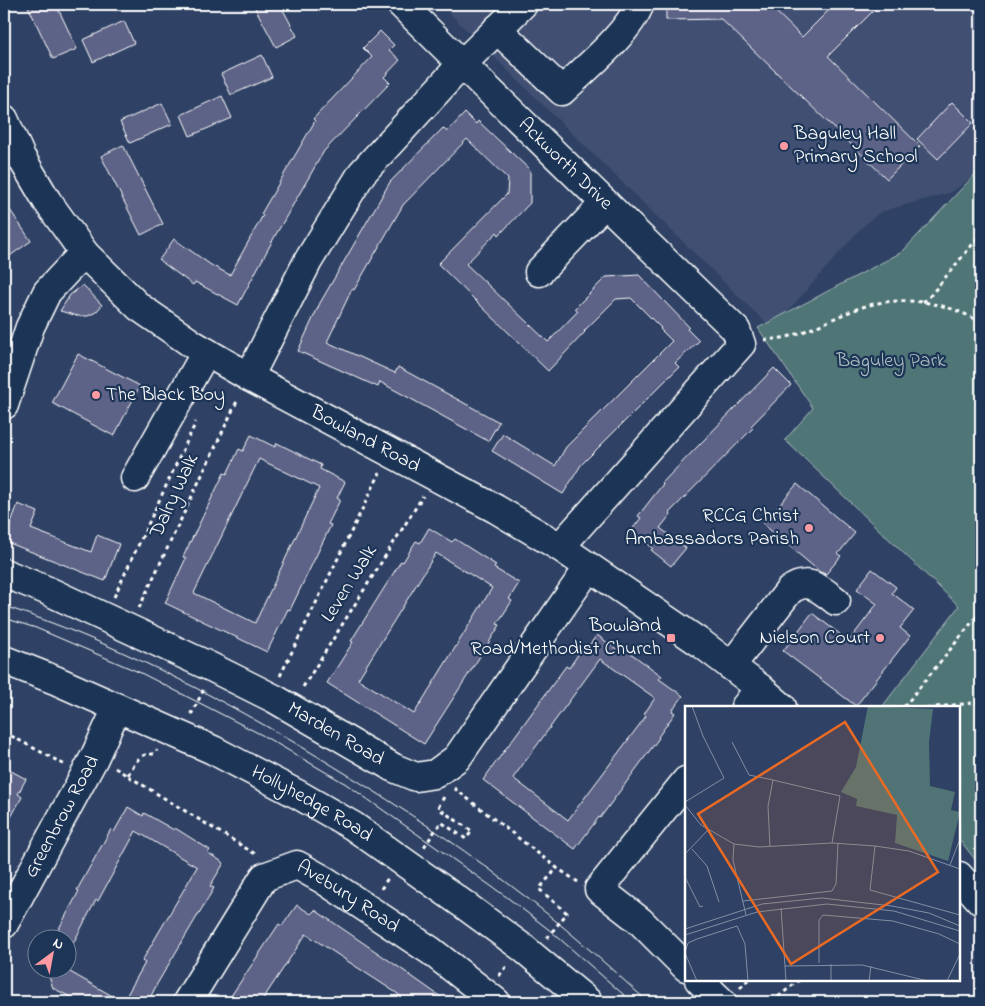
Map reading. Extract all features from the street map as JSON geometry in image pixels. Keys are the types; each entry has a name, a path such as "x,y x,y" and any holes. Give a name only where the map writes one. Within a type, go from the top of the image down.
{"street":[{"name":"Ackworth Drive","path":"401,4 736,330 741,344"},
{"path":"249,377 308,261 362,173 462,64 523,4"},
{"path":"497,29 562,91 617,38 635,16 640,4"},
{"name":"Bowland Road","path":"7,136 47,201 85,254 139,306 194,346 496,508 560,547 731,666 752,698 779,706"},
{"path":"539,272 605,204"},
{"path":"4,405 30,327 47,292 85,254"},
{"path":"560,547 741,344"},
{"path":"135,478 206,352"},
{"path":"443,780 589,567"},
{"name":"Marden Road","path":"4,573 46,590 280,702 394,768 416,777 443,780"},
{"path":"731,666 789,591 796,585 801,583 815,586 836,601"},
{"name":"Hollyhedge Road","path":"4,660 213,750 299,795 352,826 523,948 588,1002"},
{"name":"Greenbrow Road","path":"4,924 90,766 117,708"},
{"path":"685,782 600,889 640,921 685,966"},
{"name":"Avebury Road","path":"187,1002 264,877 297,865 324,880 431,951 496,1002"},
{"path":"960,877 981,901"},
{"path":"700,981 722,1002"}],"path":[{"path":"923,302 981,234"},
{"path":"741,344 786,337 866,306 893,302 923,302 945,306 981,323"},
{"name":"Dalry Walk","path":"129,629 249,377"},
{"path":"105,618 200,415"},
{"name":"Leven Walk","path":"280,702 390,452"},
{"name":"Leven Walk","path":"280,702 436,476"},
{"path":"905,706 981,611"},
{"path":"945,706 981,702"},
{"path":"4,732 90,766 128,775 282,870"},
{"path":"128,775 138,758 147,754 155,754"},
{"path":"368,909 410,847 420,852 441,822 466,839 472,831 438,808 443,780 557,868 593,891 600,889"},
{"path":"772,1002 798,981"}],"shaded area":[{"name":"Baguley Hall Primary School","path":"440,4 981,4 981,170 952,192 880,212 862,227 772,329"}],"green space":[{"name":"Baguley Park","path":"981,168 981,867 960,840 960,706 883,706 959,606 785,440 813,408 758,328 902,252"}],"building":[{"path":"27,4 56,4 77,49 53,59"},
{"path":"253,4 280,4 297,36 276,47"},
{"name":"Baguley Hall Primary School","path":"666,4 768,4 802,37 835,4 880,4 828,56 920,146 887,179 721,19 666,20"},
{"path":"124,21 134,43 93,62 83,40"},
{"path":"380,31 394,45 389,50 400,60 384,77 390,83 324,151 238,305 195,282 193,285 159,260 174,239 211,265 230,275 263,215 261,214 315,121 313,119 372,57 363,48"},
{"path":"262,55 272,77 231,95 221,74"},
{"path":"222,96 232,118 190,136 181,115"},
{"path":"952,102 973,123 938,159 917,139"},
{"path":"162,103 172,124 130,143 120,122"},
{"path":"465,113 476,124 478,121 530,170 530,203 499,235 497,232 466,264 548,342 578,311 575,308 606,277 639,275 689,327 687,329 699,341 675,363 679,367 581,465 563,494 492,451 503,434 555,466 566,447 672,341 631,298 616,299 548,371 438,264 507,194 508,179 467,139 403,205 354,290 352,289 327,342 395,373 398,367 499,422 488,441 380,382 378,387 298,351 320,303 390,182 443,128 447,132"},
{"path":"123,145 163,224 141,235 101,156"},
{"path":"4,201 31,241 4,260"},
{"path":"83,285 102,305 96,312 88,316 78,316 60,311 70,295"},
{"name":"The Black Boy","path":"78,354 140,386 114,436 52,403"},
{"path":"774,368 791,385 751,426 753,428 669,513 671,514 660,528 686,548 671,566 651,550 653,548 631,531 641,518 638,516 662,483"},
{"path":"251,435 275,447 277,443 321,465 320,469 345,482 337,498 340,500 328,524 331,525 290,610 288,609 267,652 165,603 186,558 183,557 224,473 227,474 239,449 243,451","holes":["259,459 319,488 255,623 194,593"]},
{"name":"RCCG Christ Ambassadors Parish","path":"797,484 855,533 838,554 841,556 826,574 820,572 763,524"},
{"path":"18,504 38,512 31,529 91,552 97,535 119,544 105,581 4,541"},
{"path":"429,528 452,542 455,539 496,565 494,568 519,583 509,599 512,601 497,624 500,625 424,744 327,683 401,561 403,562 416,541 420,543","holes":["436,553 492,588 414,714 358,679"]},
{"name":"Nielson Court","path":"872,569 896,587 892,593 914,610 900,628 910,636 856,706 783,651 812,613 849,641 877,604 857,589"},
{"path":"597,635 619,651 622,647 662,676 659,679 683,696 672,711 675,713 659,738 575,849 483,780 566,666 569,668 583,647 586,649","holes":["600,659 655,698 644,714 646,716 568,820 513,778"]},
{"path":"4,767 26,779 18,794 22,797 4,830"},
{"path":"128,807 143,816 144,813 174,830 175,828 210,850 208,853 224,863 210,886 214,888 148,1002 123,1002 145,963 142,961 197,867 136,831 78,934 78,928 59,928 79,891 77,890 111,829 114,832"},
{"path":"297,905 311,914 315,910 448,1002 407,1002 398,994 306,934 261,1002 227,1002 279,924 282,926"},
{"path":"78,977 123,1002 80,1002 53,988 50,978"}],"tram line":[{"path":"4,606 83,635 160,670 234,708 334,766 413,816 489,869 566,929 648,1002"},
{"path":"4,618 36,628 141,673 262,735 346,784 508,898 552,932 632,1002"}],"place":[{"name":"Baguley Hall Primary School","path":"784,146"},
{"name":"The Black Boy","path":"96,395"},
{"name":"RCCG Christ Ambassadors Parish","path":"809,528"},
{"name":"Bowland Road/Methodist Church","path":"671,638"},
{"name":"Nielson Court","path":"880,638"}]}
